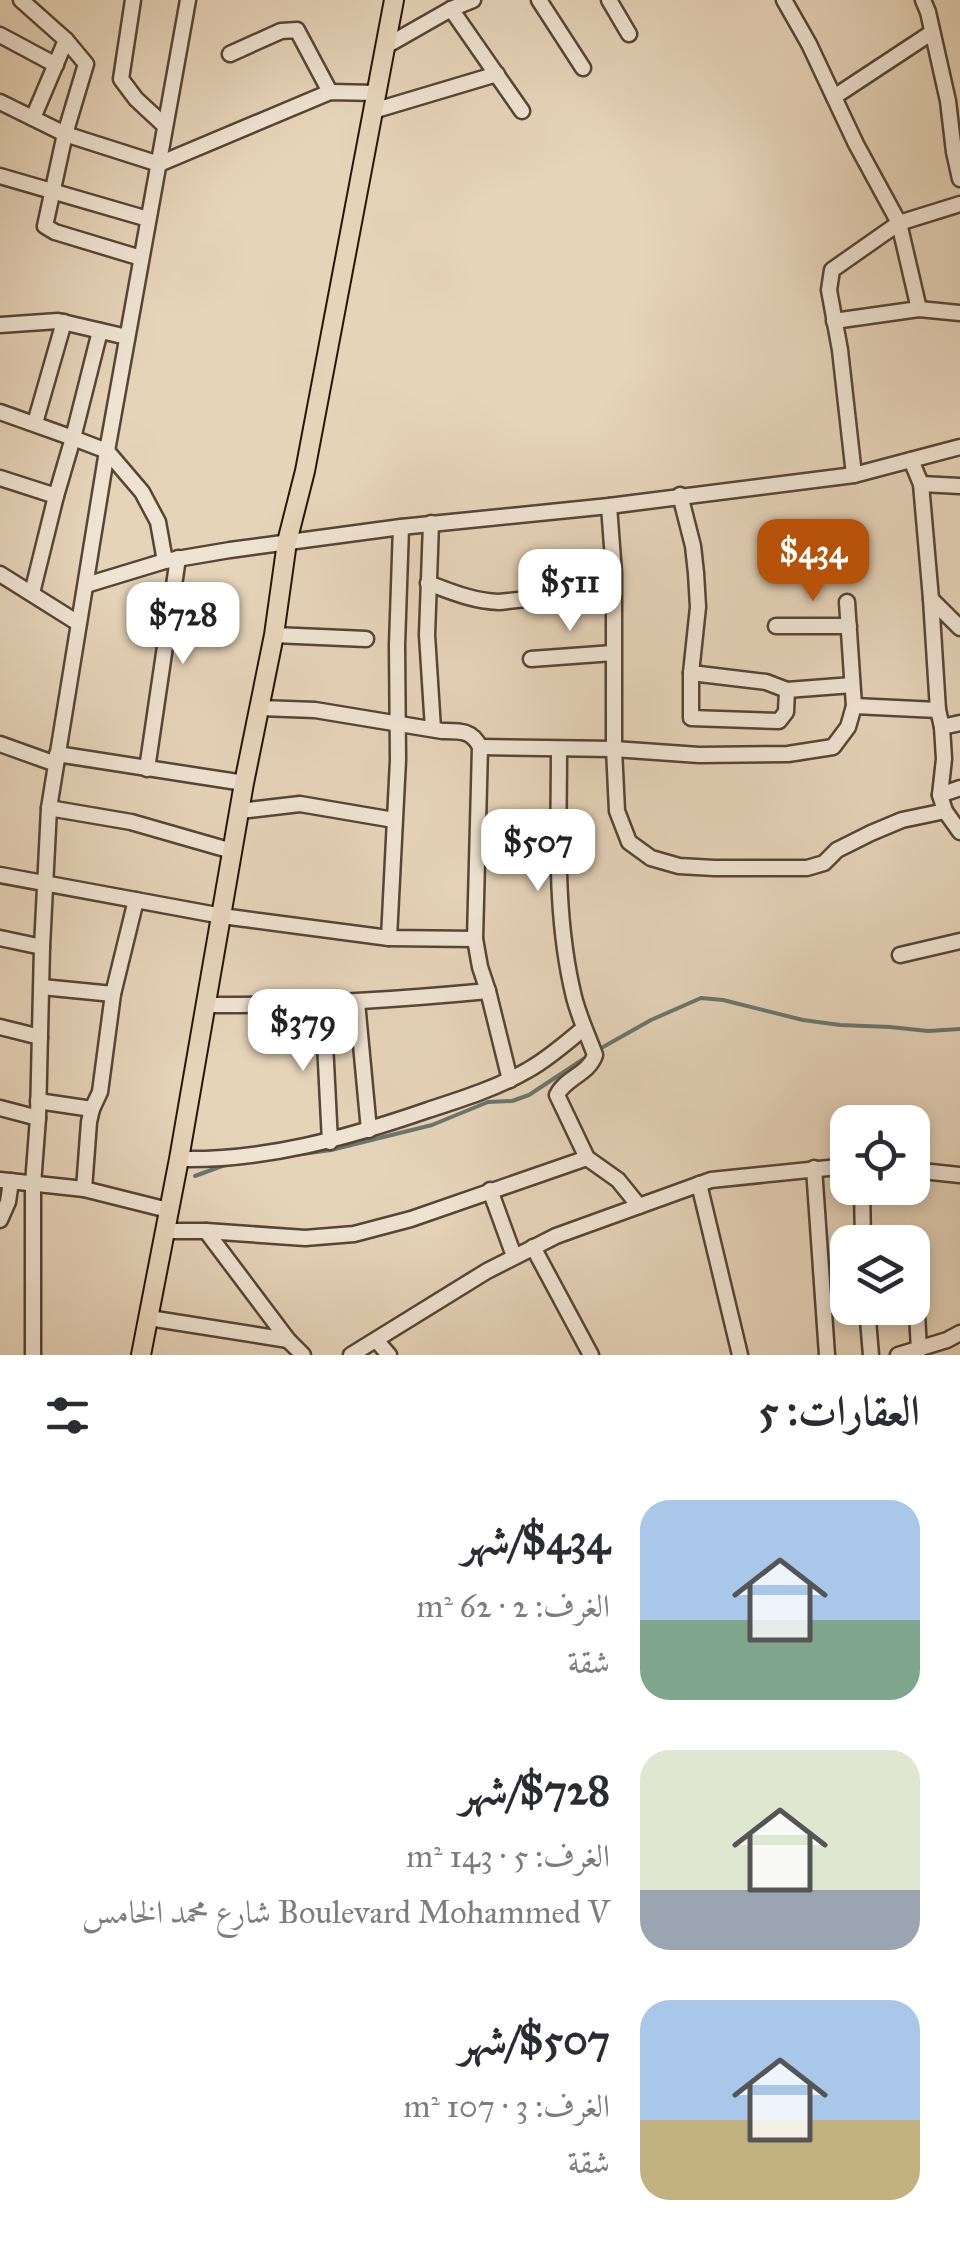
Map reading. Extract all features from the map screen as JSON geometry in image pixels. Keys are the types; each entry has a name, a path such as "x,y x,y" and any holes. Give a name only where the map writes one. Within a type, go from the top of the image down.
{"main road":[{"path":"141,1355 288,542 394,0"}],"street":[{"path":"21,0 66,40 86,66 65,134 45,226 141,258"},
{"path":"133,0 122,83 164,125"},
{"path":"32,1355 33,1184 50,808 107,451 188,0"},
{"path":"386,46 473,0"},
{"path":"539,0 583,68"},
{"path":"609,0 629,34"},
{"path":"784,0 810,44 898,223 919,309"},
{"path":"923,0 948,101 960,180"},
{"path":"451,9 522,111"},
{"path":"230,54 282,31 297,30 330,92"},
{"path":"834,98 932,33"},
{"path":"0,34 56,65"},
{"path":"33,118 66,40"},
{"path":"0,102 65,134 159,164 330,92 374,102 497,74"},
{"path":"948,101 960,88"},
{"path":"0,176 148,219"},
{"path":"854,476 829,290 832,270 898,223 960,204"},
{"path":"834,321 919,309 960,313"},
{"path":"0,326 64,322 127,337"},
{"path":"35,422 64,322"},
{"path":"32,592 100,330"},
{"path":"0,412 107,451 150,507 172,560 147,769"},
{"path":"86,585 172,560 288,542 854,476 960,447"},
{"path":"911,460 921,484 932,599 944,760 940,795 945,811 960,832"},
{"path":"0,478 56,496"},
{"path":"921,484 960,486"},
{"path":"680,496 693,546 698,607 691,718 780,721 786,712 787,690"},
{"path":"609,506 617,811 629,842 651,858 680,866 807,868 824,863 837,850 902,820 945,811"},
{"path":"432,523 427,635 434,728"},
{"path":"389,938 400,527"},
{"path":"0,574 78,623"},
{"path":"428,583 484,602 614,590"},
{"path":"932,599 960,628"},
{"path":"480,747 614,748 698,755 788,754 832,746 848,727 854,706 847,602"},
{"path":"776,626 849,626"},
{"path":"274,635 366,638"},
{"path":"530,659 613,653"},
{"path":"692,673 766,682 787,690 852,685"},
{"path":"854,706 938,710"},
{"path":"260,708 315,710 467,732 475,738 480,747 475,939 510,1080"},
{"path":"942,728 960,723"},
{"path":"0,744 56,759 244,784"},
{"path":"560,749 562,934 572,992 594,1052 593,1063 556,1096 587,1158 618,1180 639,1206"},
{"path":"940,795 960,788"},
{"path":"240,811 300,804 394,820"},
{"path":"50,808 132,822 232,850"},
{"path":"0,875 222,916 389,938 475,939"},
{"path":"84,1189 92,1109 100,1092 113,994 136,900"},
{"path":"0,938 42,947"},
{"path":"900,955 960,941"},
{"path":"42,987 113,994"},
{"path":"205,1005 323,1004 488,991"},
{"path":"357,1002 369,1130"},
{"path":"323,1004 330,1142"},
{"path":"0,1027 40,1037"},
{"path":"179,1160 246,1156 330,1142 369,1130 510,1080 585,1032"},
{"path":"38,1101 92,1109"},
{"path":"0,1108 38,1118"},
{"path":"164,1231 293,1238 342,1236 411,1219 587,1158"},
{"path":"351,1355 514,1256 556,1236 725,1177 830,1167"},
{"path":"814,1168 827,1355"},
{"path":"930,1172 960,1175"},
{"path":"0,1220 8,1202 6,1181 84,1189 168,1210"},
{"path":"698,1184 740,1355"},
{"path":"490,1190 514,1256"},
{"path":"206,1231 303,1355"},
{"path":"533,1247 592,1355"},
{"path":"149,1318 288,1340"},
{"path":"869,1325 872,1355"},
{"path":"918,1325 919,1350"},
{"path":"898,1355 960,1332"},
{"path":"376,1340 388,1355"}],"waterway":[{"path":"596,1051 701,998 840,1025 928,1031 960,1029"},
{"path":"288,1156 331,1150 432,1125 488,1102 512,1101 529,1095 588,1056"},
{"path":"195,1176 239,1163"}]}
